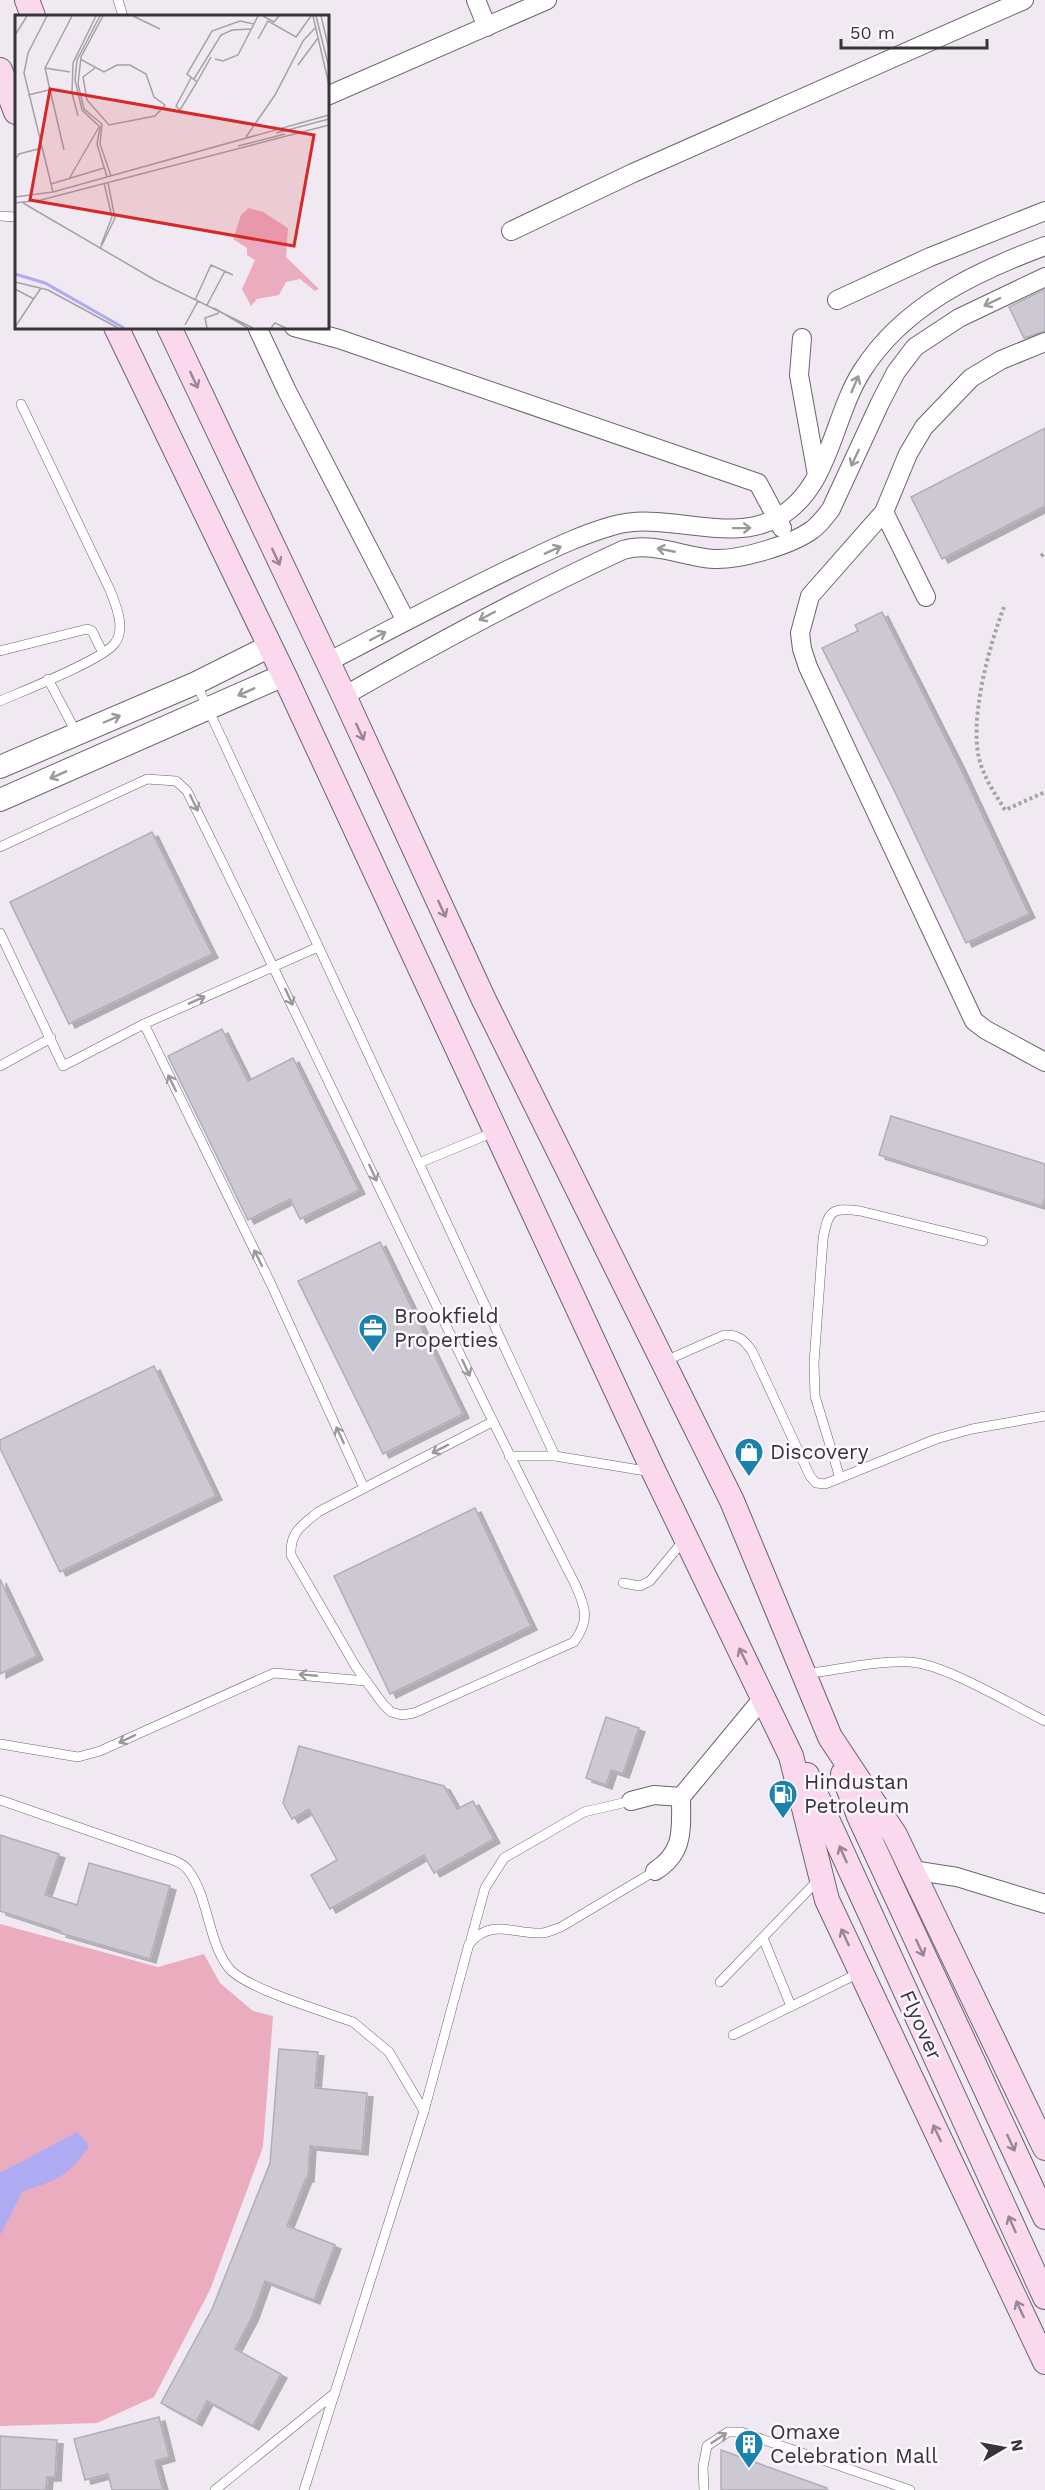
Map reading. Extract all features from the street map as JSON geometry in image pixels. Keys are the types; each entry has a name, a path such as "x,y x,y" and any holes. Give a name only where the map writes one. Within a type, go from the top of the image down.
{"main road":[{"path":"27,0 33,15"},
{"path":"0,70 14,100"},
{"path":"116,328 284,675 654,1472 791,1756 827,1900 1045,2362"},
{"path":"169,328 326,663 344,696 484,1000 732,1501 830,1737 895,1835 1045,2148"},
{"name":"Flyover","path":"830,1737 859,1816 1045,2217"},
{"name":"Flyover","path":"791,1756 808,1776 1045,2297"}],"street":[{"path":"476,0 487,27"},
{"path":"328,96 547,0"},
{"path":"511,231 633,172 1024,0"},
{"path":"837,300 930,257 1045,211"},
{"path":"326,663 437,605 580,537 613,525 653,520 739,529 756,527 778,517 792,508 817,475 860,373 898,325 928,302 1006,260 1045,246"},
{"path":"344,696 547,585 635,546 648,546 714,559 741,557 810,531 820,524 831,509 880,403 896,372 915,346 959,318 1045,277"},
{"path":"257,328 287,391 406,621"},
{"path":"298,328 339,339 758,483 778,517 787,541"},
{"path":"802,338 799,375 817,475"},
{"path":"1045,342 1001,360 971,378 924,427 908,454 884,512 810,596 800,633 802,649 974,1021 1045,1062"},
{"path":"884,512 926,597"},
{"path":"437,605 452,635"},
{"path":"0,767 196,683 270,646"},
{"path":"0,800 284,675"},
{"path":"655,1871 674,1855 681,1832 681,1797 763,1698"},
{"path":"631,1801 654,1795 681,1797"},
{"path":"912,1870 957,1877 1045,1904"}],"lane":[{"path":"118,0 123,15"},
{"path":"0,216 15,217"},
{"path":"0,701 104,653 115,644 118,637 118,609 21,404"},
{"path":"0,651 87,629 92,631 104,653"},
{"path":"48,679 77,734"},
{"path":"196,683 555,1456"},
{"path":"0,847 147,779 176,781 187,791 274,965 492,1422 580,1594 584,1605 584,1628 574,1642 414,1713 402,1715 391,1712 366,1681 291,1555 291,1542 295,1532 318,1512 492,1422"},
{"path":"0,933 63,1066 144,1024 318,946"},
{"path":"144,1024 271,1284 364,1488"},
{"path":"0,1066 51,1038"},
{"path":"419,1163 496,1131"},
{"path":"840,1478 819,1410 814,1385 814,1353 823,1239 830,1213 842,1208 860,1211 983,1241"},
{"path":"663,1362 724,1335 734,1334 744,1340 752,1351 810,1476 816,1483 825,1484 936,1439 972,1429 1045,1416"},
{"path":"509,1456 555,1456 654,1472"},
{"path":"623,1583 640,1586 650,1581 687,1538"},
{"path":"805,1674 893,1662 923,1663 946,1671 1045,1722"},
{"path":"0,1744 78,1757 100,1751 274,1673 366,1681"},
{"path":"0,1800 173,1860 187,1868 195,1882 212,1933 228,1968 245,1981 353,2022 389,2052 424,2111"},
{"path":"304,2490 424,2111 485,1888 504,1858 584,1812 631,1801"},
{"path":"469,1944 477,1934 489,1930 504,1928 545,1933 561,1927 655,1871"},
{"path":"720,1982 821,1876"},
{"path":"763,1938 791,2006"},
{"path":"733,2035 861,1972"},
{"path":"215,2490 335,2393"},
{"path":"704,2490 703,2467 707,2446 728,2432 741,2432 910,2490"}],"path":[{"path":"1004,607 991,641 979,706 977,746 980,764 987,782 1005,810 1045,792"}],"shaded area":[{"path":"0,1924 158,1967 204,1954 220,1983 253,2011 273,2016 263,2147 210,2290 154,2397 97,2423 0,2426"},
{"path":"77,2132 87,2142 88,2148 81,2158 60,2177 23,2191 0,2235 0,2173"}],"building":[{"path":"1045,289 1045,331 1024,338 1009,307"},
{"path":"1045,428 1045,506 942,559 911,497"},
{"path":"882,612 959,765 1029,914 966,943 894,790 822,648 858,631 855,625"},
{"path":"152,832 212,954 69,1024 10,902"},
{"path":"222,1029 248,1081 293,1058 359,1190 300,1219 290,1199 248,1220 168,1056"},
{"path":"891,1116 1045,1164 1045,1197 1042,1206 879,1155"},
{"path":"380,1242 463,1414 383,1454 298,1281"},
{"path":"154,1366 216,1496 60,1572 0,1448 0,1440"},
{"path":"475,1508 531,1626 390,1694 334,1576"},
{"path":"0,1579 37,1656 0,1674"},
{"path":"606,1717 639,1728 623,1774 611,1770 606,1785 586,1778"},
{"path":"299,1746 444,1786 457,1809 473,1801 494,1839 434,1873 424,1855 330,1909 311,1875 337,1860 309,1809 292,1819 283,1803"},
{"path":"0,1835 59,1854 45,1895 77,1905 89,1863 170,1886 150,1959 60,1933 61,1931 0,1911"},
{"path":"279,2049 318,2052 315,2088 367,2093 362,2151 310,2146 308,2178 306,2178 287,2226 335,2245 314,2300 265,2281 252,2317 235,2349 281,2374 253,2426 207,2401 196,2422 161,2403 212,2309 270,2163"},
{"path":"159,2417 169,2457 155,2461 163,2490 112,2490 108,2474 85,2480 74,2439"},
{"path":"0,2436 57,2440 55,2477 47,2477 46,2490 0,2490"},
{"name":"Omaxe Celebration Mall","path":"721,2450 827,2488 826,2490 721,2490"}],"place":[{"name":"Brookfield Properties","path":"373,1354"},
{"name":"Discovery","path":"749,1478"},
{"name":"Hindustan Petroleum","path":"783,1820"},
{"name":"Omaxe Celebration Mall","path":"749,2470"}]}
